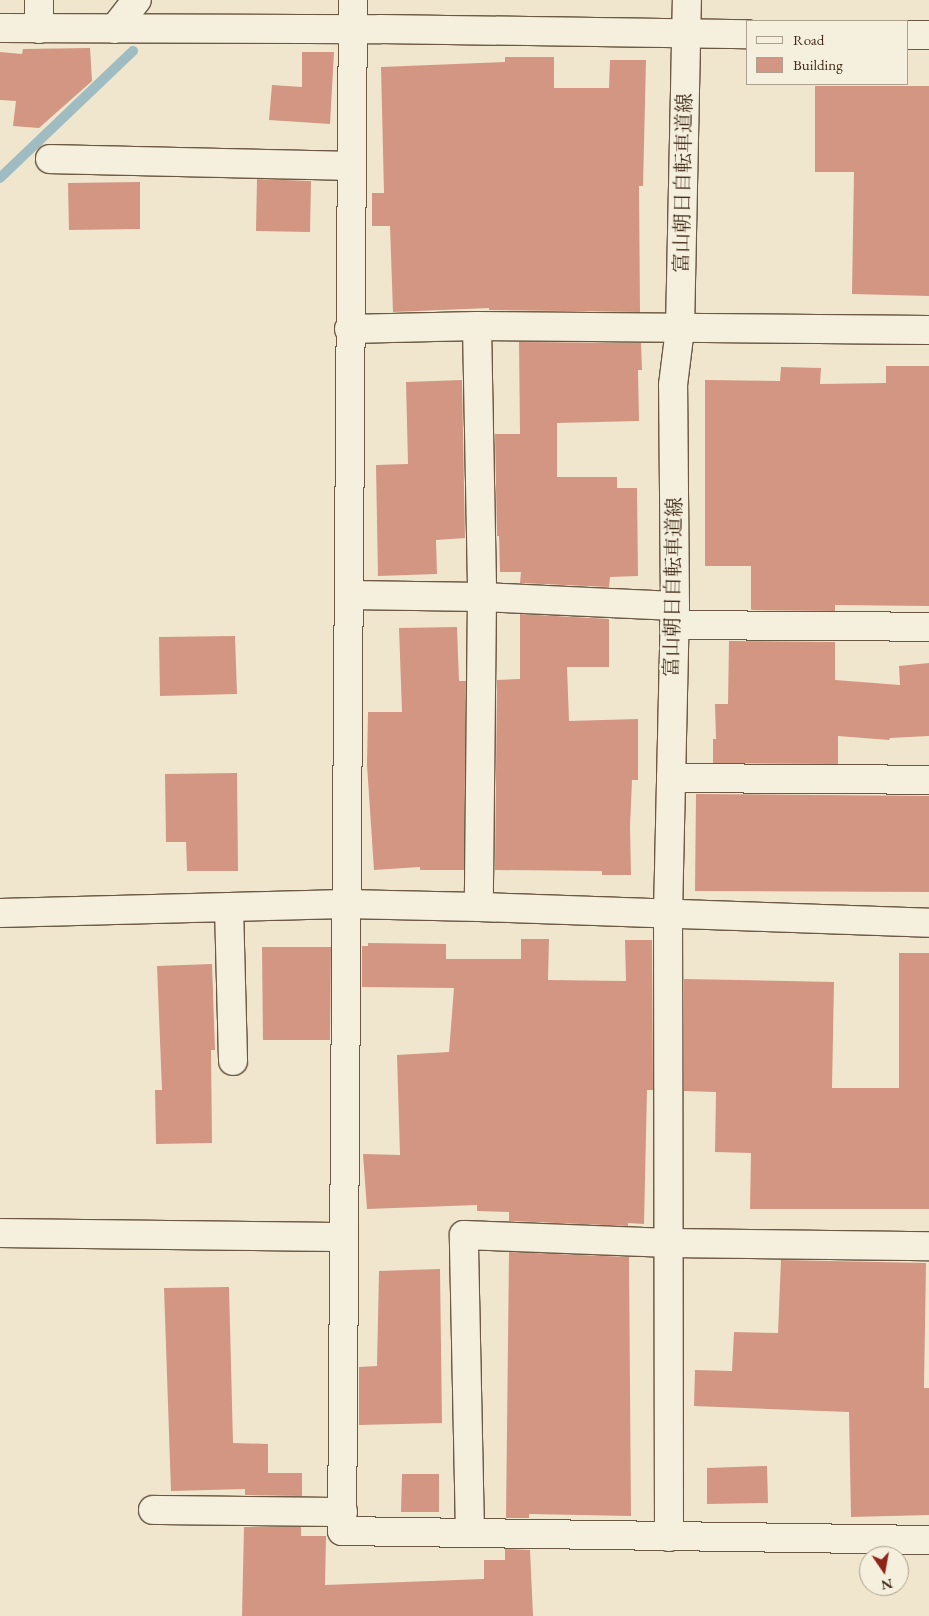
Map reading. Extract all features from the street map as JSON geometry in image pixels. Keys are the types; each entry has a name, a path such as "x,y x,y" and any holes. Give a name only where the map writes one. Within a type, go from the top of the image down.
{"street":[{"path":"39,0 39,29"},
{"path":"114,29 137,0"},
{"path":"353,0 349,329 349,595 342,1531 929,1540"},
{"name":"富山朝日自転車道線","path":"668,1537 670,1243 668,914 674,615 674,385 680,329 688,0"},
{"path":"0,28 746,34"},
{"path":"909,35 929,35"},
{"path":"50,159 351,166"},
{"path":"349,329 477,326 929,330"},
{"path":"477,326 482,598 479,907"},
{"path":"349,595 482,598 674,615 929,627"},
{"path":"671,778 929,780"},
{"path":"0,913 346,904 929,923"},
{"path":"229,907 233,1061"},
{"path":"0,1233 344,1237"},
{"path":"470,1532 464,1236 670,1243 929,1246"},
{"path":"153,1510 343,1512"}],"building":[{"path":"90,48 92,81 39,128 13,126 16,101 0,100 0,52 22,54 23,49"},
{"path":"302,52 334,52 330,124 269,120 272,85 302,87"},
{"path":"505,57 554,57 554,88 609,88 610,60 646,60 643,186 639,186 640,312 489,310 489,308 393,312 390,226 372,226 372,193 384,193 381,67 505,62"},
{"path":"815,86 929,86 929,296 852,294 854,172 815,172"},
{"path":"257,179 311,181 310,232 256,231"},
{"path":"140,182 140,229 69,230 68,183"},
{"path":"519,342 641,343 642,370 638,370 639,421 557,423 557,477 617,477 617,488 637,488 638,576 610,577 609,587 520,583 521,572 500,572 499,536 497,536 495,434 520,434"},
{"path":"886,366 929,366 929,606 835,605 835,611 751,610 751,566 705,566 705,380 780,381 781,367 821,368 820,384 886,383"},
{"path":"462,380 465,538 436,540 437,574 378,576 376,465 408,464 406,382"},
{"path":"520,614 609,619 609,667 567,667 569,721 638,719 638,780 632,780 630,827 631,875 602,875 602,871 495,870 497,680 520,679"},
{"path":"457,627 459,681 466,681 464,870 420,870 420,867 374,870 367,765 368,712 402,712 399,628"},
{"path":"235,636 237,694 160,696 159,637"},
{"path":"729,641 835,642 835,680 900,685 899,666 929,663 929,736 890,738 889,740 838,736 838,764 713,763 713,739 716,739 715,704 728,704"},
{"path":"237,773 238,871 187,871 186,842 166,842 165,774"},
{"path":"696,794 929,796 929,892 695,891"},
{"path":"521,939 549,939 548,980 626,981 625,940 652,940 653,1090 647,1090 644,1224 628,1223 628,1226 509,1221 509,1212 477,1211 477,1205 367,1209 363,1154 400,1155 397,1055 449,1052 454,988 362,987 362,946 368,946 368,943 446,944 446,959 521,959"},
{"path":"262,947 331,947 330,1040 263,1040"},
{"path":"899,953 929,953 929,1209 750,1209 751,1153 715,1152 716,1092 684,1091 684,979 834,982 832,1088 899,1088"},
{"path":"212,964 215,1050 211,1050 212,1143 156,1144 155,1090 162,1090 157,966"},
{"path":"509,1252 629,1257 631,1516 529,1514 529,1518 506,1518"},
{"path":"781,1260 926,1263 924,1388 929,1388 929,1515 851,1517 849,1412 694,1406 695,1370 732,1371 734,1332 778,1333"},
{"path":"440,1269 442,1423 359,1425 359,1367 377,1366 379,1271"},
{"path":"229,1287 233,1443 268,1444 268,1473 302,1473 302,1496 245,1495 245,1489 171,1491 164,1288"},
{"path":"767,1466 768,1503 707,1504 707,1468"},
{"path":"402,1474 439,1474 439,1512 401,1512"},
{"path":"244,1527 301,1527 301,1536 326,1536 325,1585 484,1579 484,1560 505,1560 505,1549 530,1550 533,1616 242,1616"}],"waterway":[{"path":"0,178 133,51"}]}
